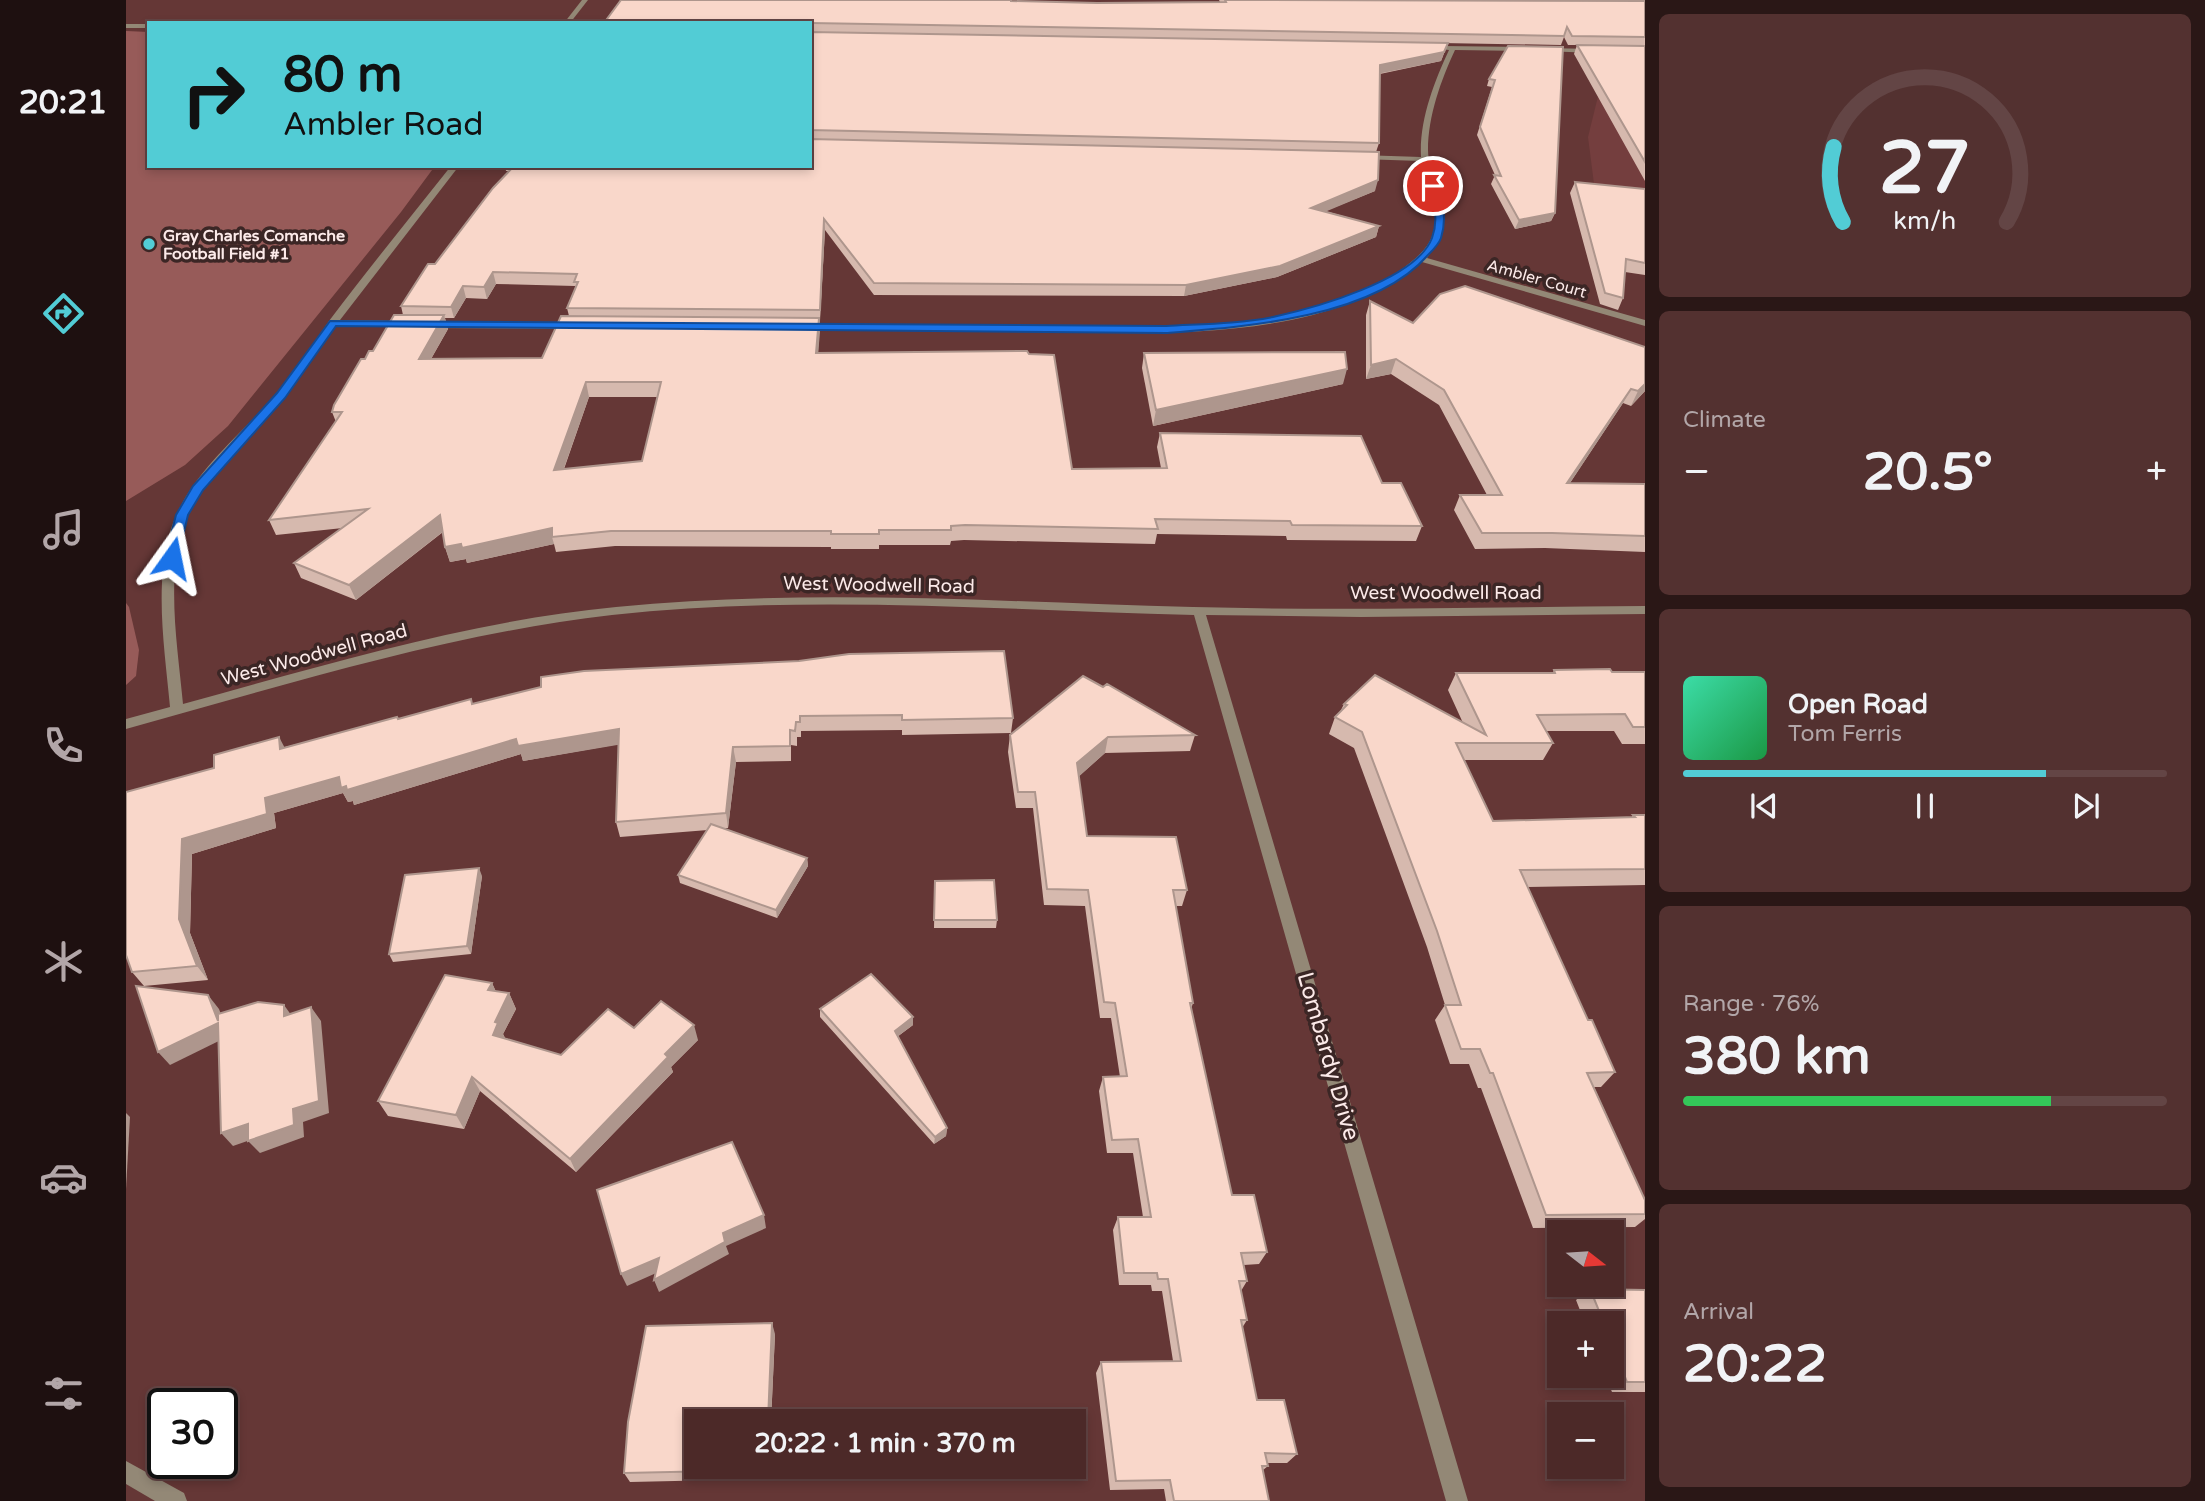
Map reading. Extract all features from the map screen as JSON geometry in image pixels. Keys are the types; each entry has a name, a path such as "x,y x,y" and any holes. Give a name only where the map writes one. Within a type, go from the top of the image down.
{"street":[{"path":"569,21 585,0"},
{"path":"126,26 147,26"},
{"path":"1439,48 1604,51"},
{"path":"789,327 1166,330 1246,324 1307,312 1371,290 1411,268 1436,240 1441,212 1425,159 1435,95 1453,48"},
{"path":"1348,157 1425,159"},
{"path":"177,710 170,576 174,540 182,515 198,489 281,395 333,323 453,168"},
{"name":"Ambler Court","path":"1421,259 1645,323"},
{"path":"333,323 582,326"},
{"name":"West Woodwell Road","path":"126,724 438,642 535,622 615,611 794,602 1199,612 1645,610"},
{"name":"Lombardy Drive","path":"1199,612 1457,1501"},
{"path":"126,1472 176,1501"}],"shaded area":[{"path":"1645,24 1645,231 1634,231 1594,184 1588,137 1605,68"},
{"path":"126,31 147,32 147,168 434,168 228,426 185,465 126,501"},
{"path":"126,603 139,650 136,676 126,685"}],"building":[{"path":"621,0 1011,0 1097,3 1226,2 1225,0 1645,1 1645,37 1572,36 1567,27 1564,36 812,21 605,21"},
{"path":"812,32 1448,43 1444,52 1380,65 1379,143 812,130"},
{"path":"1577,45 1645,46 1645,162"},
{"path":"1508,46 1563,47 1555,213 1519,220 1494,175 1501,176 1480,127 1495,80 1489,79"},
{"path":"812,139 1379,152 1378,180 1311,208 1379,226 1280,266 1186,285 874,283 824,219 820,310 567,308 578,282 574,282 577,274 493,272 484,287 463,286 451,307 401,306 428,264 435,264 493,188 512,168 812,168"},
{"path":"1575,182 1645,189 1645,263 1626,259 1623,298 1605,293"},
{"path":"1465,286 1645,347 1645,384 1638,391 1631,389 1567,483 1645,484 1645,536 1482,533 1460,495 1502,495 1444,390 1396,359 1371,365 1370,301 1413,323 1440,294"},
{"path":"394,315 444,315 419,359 542,358 561,316 819,318 816,353 1027,351 1029,354 1054,355 1072,469 1167,468 1160,433 1361,436 1382,483 1401,483 1422,526 1292,525 1290,521 1155,519 1158,529 965,525 951,526 951,530 879,530 879,534 831,534 831,531 611,531 552,537 552,528 462,548 461,544 445,547 440,515 349,585 294,563 368,509 269,520 342,412 332,412 361,359 365,359 369,351 373,351","holes":["586,382 661,382 642,461 554,470"]},
{"path":"1345,352 1347,369 1156,410 1144,353"},
{"path":"1004,651 1013,718 902,720 902,715 800,716 795,731 790,730 790,746 733,747 726,813 616,822 619,729 518,746 516,739 347,790 346,786 341,788 339,777 265,798 267,814 182,839 179,919 197,966 132,972 126,955 126,792 214,768 214,755 279,737 280,749 471,699 472,704 541,687 541,677 584,671 799,661 849,654"},
{"path":"1610,669 1612,672 1645,672 1645,727 1633,727 1625,714 1537,715 1553,743 1456,743 1493,821 1645,815 1645,869 1520,870 1588,1020 1592,1020 1615,1072 1587,1073 1645,1200 1645,1214 1546,1215 1493,1073 1490,1073 1480,1049 1461,1049 1445,1005 1461,1005 1437,931 1362,732 1335,717 1347,705 1344,704 1375,675 1486,735 1456,673 1555,673 1554,670"},
{"path":"1083,676 1103,687 1107,684 1195,735 1108,737 1077,763 1087,836 1176,837 1187,890 1173,890 1193,1003 1190,1003 1232,1195 1254,1195 1267,1252 1241,1253 1247,1281 1239,1281 1247,1320 1241,1320 1257,1400 1284,1400 1297,1454 1265,1453 1268,1466 1262,1466 1269,1501 1174,1501 1170,1480 1116,1481 1101,1362 1181,1361 1168,1279 1158,1279 1157,1273 1124,1273 1118,1217 1151,1217 1138,1139 1112,1140 1103,1077 1127,1076 1115,1003 1104,1002 1088,890 1047,889 1035,792 1018,792 1010,735"},
{"path":"711,824 807,858 776,910 678,875"},
{"path":"479,868 467,946 389,954 405,875"},
{"path":"994,880 997,920 934,920 935,881"},
{"path":"871,974 913,1017 895,1031 947,1128 935,1137 820,1009"},
{"path":"445,975 492,983 488,990 509,993 495,1022 498,1023 493,1035 561,1055 608,1009 634,1028 661,1001 694,1025 665,1054 668,1057 570,1159 472,1077 456,1115 378,1101"},
{"path":"136,986 208,995 218,1021 218,1014 258,1002 284,1005 284,1016 311,1007 319,1101 293,1109 294,1125 248,1141 248,1124 221,1133 218,1023 158,1052"},
{"path":"732,1142 764,1215 723,1233 725,1242 654,1280 659,1258 621,1274 597,1190"},
{"path":"1624,1290 1645,1290 1645,1382 1627,1382 1624,1374 1624,1311 1599,1311 1593,1297 1624,1297"},
{"path":"772,1323 768,1409 684,1409 684,1472 624,1473 628,1422 646,1326"}],"place":[{"name":"Gray Charles Comanche Football Field #1","path":"149,244"}],"route":[{"path":"172,558 174,540 182,515 198,489 281,395 333,323 1166,330 1246,324 1275,320 1339,302 1371,290 1411,268 1436,240 1441,212 1433,186"}]}
